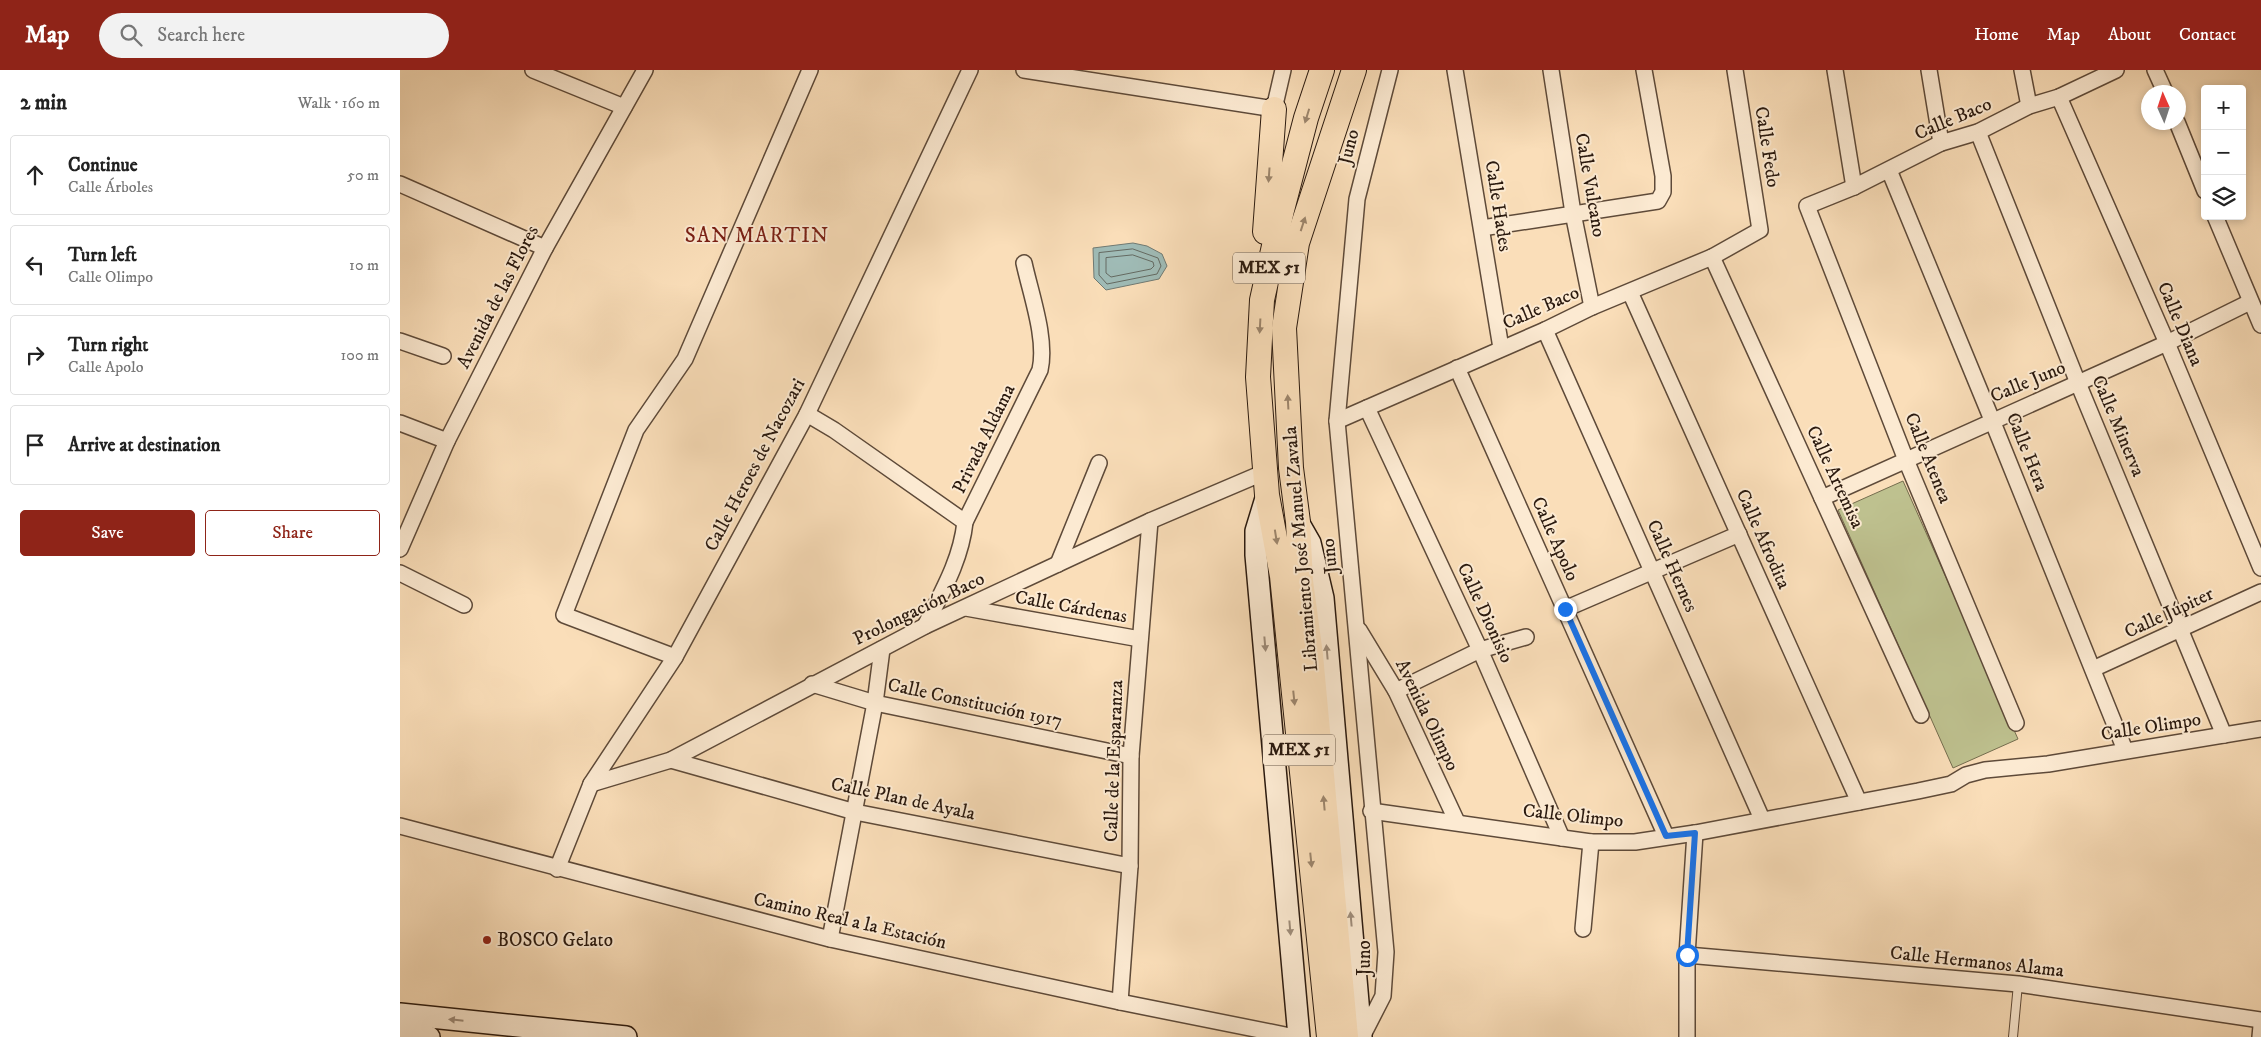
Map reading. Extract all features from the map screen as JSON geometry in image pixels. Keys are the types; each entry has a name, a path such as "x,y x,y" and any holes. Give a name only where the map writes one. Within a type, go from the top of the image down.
{"main road":[{"name":"Libramiento José Manuel Zavala","path":"1322,70 1301,136 1262,300 1258,377 1267,495 1282,576 1345,1034"},
{"name":"Libramiento José Manuel Zavala","path":"1345,1034 1312,664 1301,581 1284,328 1297,243 1354,70"},
{"path":"1262,300 1274,109"},
{"path":"1267,495 1256,531 1256,555 1299,1037"},
{"path":"400,1014 626,1037"},
{"path":"400,1034 429,1037"}],"street":[{"path":"532,70 624,106"},
{"name":"Avenida de las Flores","path":"400,549 447,441 545,248 645,70"},
{"path":"675,657 564,615 636,430 685,358 810,70"},
{"name":"Calle Heroes de Nacozari","path":"557,869 591,784 675,657 807,414 970,70"},
{"path":"1024,70 1274,109 1283,70"},
{"name":"Juno","path":"1345,1034 1383,996 1386,952 1371,811 1357,627 1337,421 1357,199 1390,70"},
{"name":"Calle Hades","path":"1455,70 1500,348"},
{"name":"Calle Vulcano","path":"1551,70 1573,213 1592,307"},
{"path":"1482,228 1658,201 1663,192 1663,176 1644,70"},
{"name":"Calle Fedo","path":"1735,70 1760,230"},
{"path":"1835,70 1854,187"},
{"path":"1929,70 1941,143"},
{"path":"2022,70 2029,106"},
{"name":"Calle Baco","path":"1807,206 1854,187 1941,143 1978,132 2029,106 2058,97 2116,70"},
{"path":"2156,70 2162,85"},
{"name":"Calle Diana","path":"2058,97 2167,343 2261,568"},
{"path":"2180,130 2201,181"},
{"name":"Calle Minerva","path":"1978,132 2078,383 2224,735"},
{"name":"Calle Hera","path":"1889,170 2125,750"},
{"path":"400,184 545,248"},
{"name":"Calle Atenea","path":"1807,206 1906,460 2016,723"},
{"path":"2217,220 2261,325"},
{"name":"Calle Baco","path":"1337,421 1500,348 1545,330 1592,307 1712,257 1760,230"},
{"name":"Calle Artemisa","path":"1712,257 1921,714"},
{"name":"Privada Aldama","path":"925,626 954,568 962,543 965,522 1040,370 1043,356 1024,263"},
{"name":"Calle Afrodita","path":"1630,292 1858,802"},
{"name":"Calle Juno","path":"1822,498 2167,343 2250,302"},
{"name":"Calle Hernes","path":"1545,330 1762,819"},
{"path":"400,341 443,356"},
{"name":"Calle Apolo","path":"1457,368 1666,836"},
{"name":"Calle Dionisio","path":"1368,408 1480,650 1562,838"},
{"path":"807,414 834,430 965,522"},
{"path":"400,423 447,441"},
{"path":"1058,564 1099,463"},
{"name":"Prolongación Baco","path":"591,784 671,760 925,626 1150,520 1265,472"},
{"name":"Calle de la Esparanza","path":"1120,1002 1130,866 1131,756 1150,520"},
{"path":"1565,609 1739,534"},
{"path":"400,573 464,604"},
{"name":"Calle Júpiter","path":"2093,669 2261,592"},
{"name":"Calle Cárdenas","path":"966,608 1140,639"},
{"name":"Avenida Olimpo","path":"1357,627 1396,691 1456,822"},
{"path":"1396,691 1480,650 1526,637"},
{"path":"830,939 875,704 882,649"},
{"name":"Calle Constitución 1917","path":"812,684 875,704 1131,756"},
{"name":"Calle Olimpo","path":"1371,811 1591,842 1635,842 1695,833 1918,791 1951,784 1966,775 1985,770 2048,764 2261,729"},
{"name":"Calle Plan de Ayala","path":"671,760 855,812 1130,866"},
{"name":"Camino Real a la Estación","path":"400,826 557,869 830,939 1120,1002 1295,1037"},
{"path":"1687,1037 1687,955 1695,833"},
{"path":"1583,929 1591,842"},
{"name":"Calle Hermanos Alama","path":"1687,955 2018,984 2261,1020"},
{"path":"2260,1037 2261,1026"}],"lane":[{"path":"2013,1037 2018,984"}],"green space":[{"path":"1903,481 2018,739 1953,768 1838,510"}],"water":[{"path":"1133,243 1147,246 1162,254 1167,266 1159,279 1106,290 1094,278 1093,248"}],"place":[{"name":"BOSCO Gelato","path":"487,940"}],"district":[{"name":"SAN MARTIN","path":"757,236"}],"route":[{"path":"1565,609 1666,836 1695,833 1687,955"}]}
